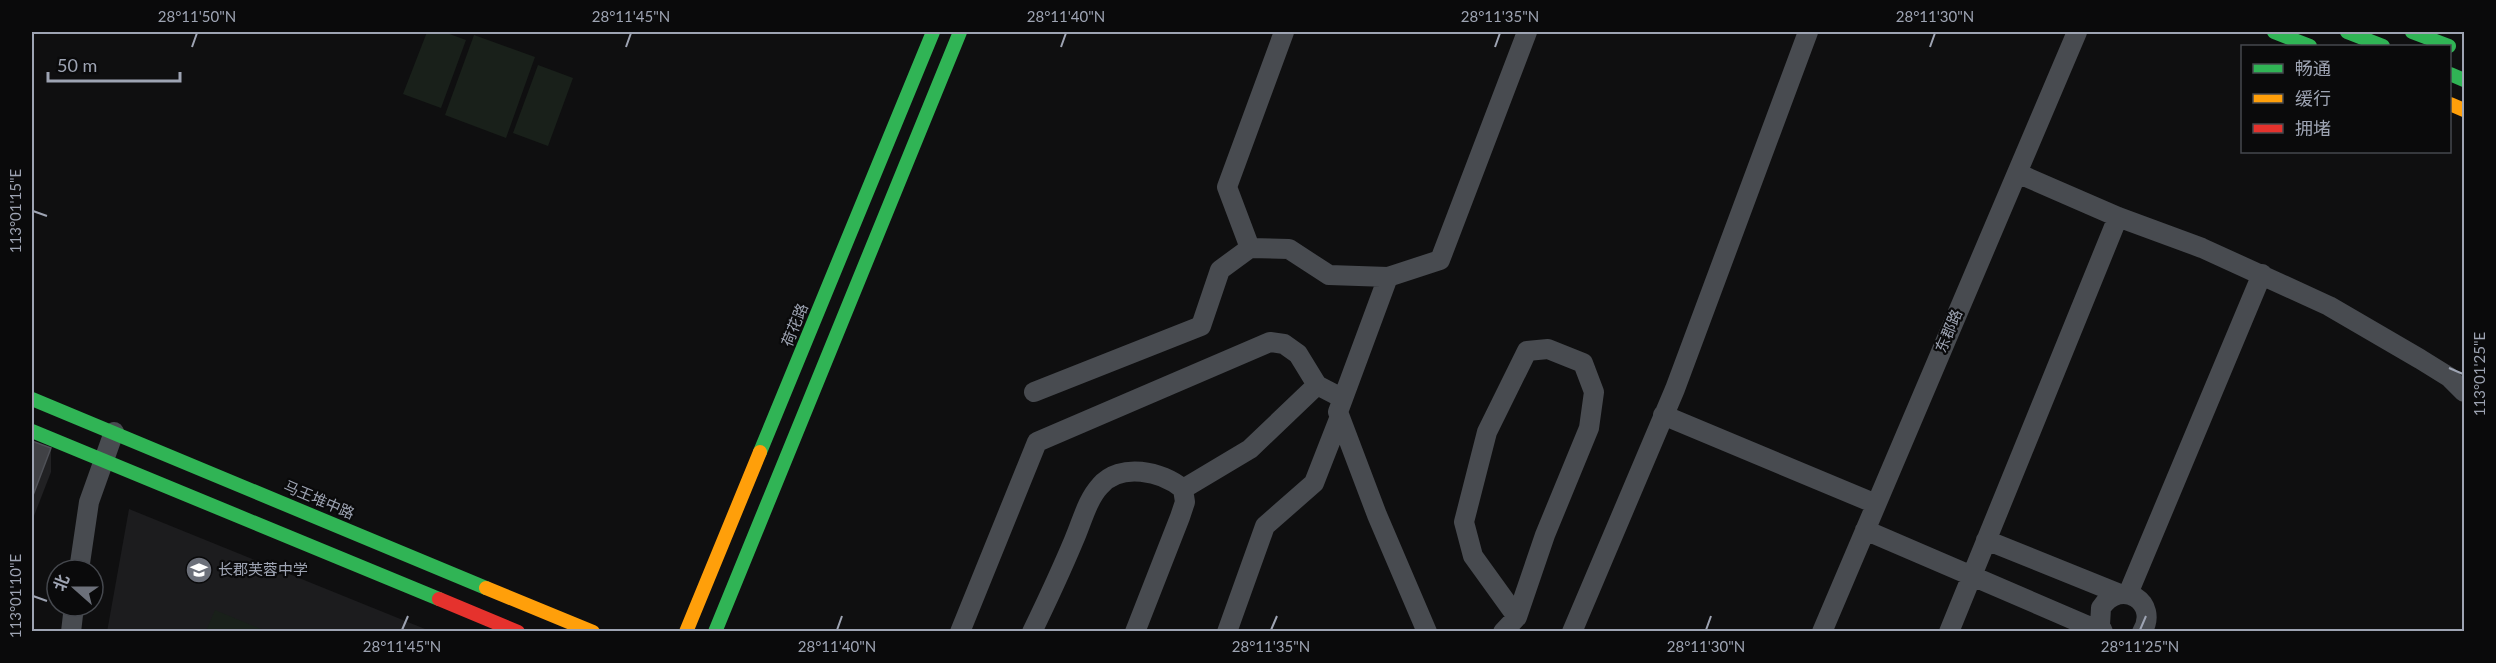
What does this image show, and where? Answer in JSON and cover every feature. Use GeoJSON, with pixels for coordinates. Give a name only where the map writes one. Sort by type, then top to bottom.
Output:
{"type":"FeatureCollection","features":[{"type":"Feature","properties":{"kind":"main road","name":"荷花路"},"geometry":{"type":"LineString","coordinates":[[686,632],[933,32]]}},
{"type":"Feature","properties":{"kind":"main road"},"geometry":{"type":"LineString","coordinates":[[715,632],[960,32]]}},
{"type":"Feature","properties":{"kind":"main road"},"geometry":{"type":"LineString","coordinates":[[2274,32],[2307,45]]}},
{"type":"Feature","properties":{"kind":"main road"},"geometry":{"type":"LineString","coordinates":[[2347,32],[2380,45]]}},
{"type":"Feature","properties":{"kind":"main road"},"geometry":{"type":"LineString","coordinates":[[2412,32],[2444,45]]}},
{"type":"Feature","properties":{"kind":"main road","name":"马王堆中路"},"geometry":{"type":"LineString","coordinates":[[32,399],[593,632]]}},
{"type":"Feature","properties":{"kind":"main road"},"geometry":{"type":"LineString","coordinates":[[32,431],[518,632]]}},
{"type":"Feature","properties":{"kind":"street"},"geometry":{"type":"LineString","coordinates":[[1250,248],[1227,187],[1284,32]]}},
{"type":"Feature","properties":{"kind":"street"},"geometry":{"type":"LineString","coordinates":[[1034,392],[1201,326],[1220,270],[1250,248],[1288,249],[1329,275],[1388,277],[1440,260],[1527,32]]}},
{"type":"Feature","properties":{"kind":"street"},"geometry":{"type":"LineString","coordinates":[[1572,632],[1663,415],[1808,32]]}},
{"type":"Feature","properties":{"kind":"street","name":"东郡路"},"geometry":{"type":"LineString","coordinates":[[1822,632],[2077,32]]}},
{"type":"Feature","properties":{"kind":"street"},"geometry":{"type":"LineString","coordinates":[[2017,173],[2118,217],[2202,248],[2262,274],[2370,328],[2439,371],[2464,392]]}},
{"type":"Feature","properties":{"kind":"street"},"geometry":{"type":"LineString","coordinates":[[1949,632],[2118,217]]}},
{"type":"Feature","properties":{"kind":"street"},"geometry":{"type":"LineString","coordinates":[[2124,594],[2262,274]]}},
{"type":"Feature","properties":{"kind":"street"},"geometry":{"type":"LineString","coordinates":[[1388,277],[1338,412],[1377,515],[1427,632]]}},
{"type":"Feature","properties":{"kind":"street"},"geometry":{"type":"LineString","coordinates":[[960,632],[1037,442],[1270,342],[1284,344],[1298,354],[1317,385],[1342,398]]}},
{"type":"Feature","properties":{"kind":"street"},"geometry":{"type":"LineString","coordinates":[[1503,632],[1517,617],[1545,535],[1589,428],[1594,392],[1582,363],[1548,349],[1527,351],[1487,432],[1464,522],[1473,556],[1517,617]]}},
{"type":"Feature","properties":{"kind":"street"},"geometry":{"type":"LineString","coordinates":[[1183,489],[1250,448],[1317,385]]}},
{"type":"Feature","properties":{"kind":"street"},"geometry":{"type":"LineString","coordinates":[[1663,415],[1876,504]]}},
{"type":"Feature","properties":{"kind":"street"},"geometry":{"type":"LineString","coordinates":[[1227,632],[1265,525],[1314,483],[1339,419]]}},
{"type":"Feature","properties":{"kind":"street"},"geometry":{"type":"LineString","coordinates":[[81,558],[88,502],[114,432]]}},
{"type":"Feature","properties":{"kind":"street"},"geometry":{"type":"LineString","coordinates":[[1032,632],[1053,590],[1089,503],[1100,485],[1117,475],[1134,471],[1166,478],[1183,489],[1185,502],[1135,632]]}},
{"type":"Feature","properties":{"kind":"street"},"geometry":{"type":"LineString","coordinates":[[1865,530],[2103,632]]}},
{"type":"Feature","properties":{"kind":"street"},"geometry":{"type":"LineString","coordinates":[[1986,540],[2136,597],[2146,610],[2147,619],[2142,632]]}},
{"type":"Feature","properties":{"kind":"street"},"geometry":{"type":"LineString","coordinates":[[2103,632],[2100,625],[2101,608],[2112,596],[2124,594]]}},
{"type":"Feature","properties":{"kind":"shaded area"},"geometry":{"type":"Polygon","coordinates":[[[427,32],[444,32],[466,40],[441,108],[403,94],[427,32]]]}},
{"type":"Feature","properties":{"kind":"shaded area"},"geometry":{"type":"Polygon","coordinates":[[[474,35],[535,57],[506,138],[445,115],[474,35]]]}},
{"type":"Feature","properties":{"kind":"shaded area"},"geometry":{"type":"Polygon","coordinates":[[[538,65],[573,78],[548,146],[513,133],[538,65]]]}},
{"type":"Feature","properties":{"kind":"shaded area","name":"长郡芙蓉中学"},"geometry":{"type":"Polygon","coordinates":[[[129,509],[430,631],[107,632],[129,509]]]}},
{"type":"Feature","properties":{"kind":"shaded area"},"geometry":{"type":"Polygon","coordinates":[[[215,610],[266,631],[206,631],[215,610]]]}},
{"type":"Feature","properties":{"kind":"building"},"geometry":{"type":"Polygon","coordinates":[[[32,441],[51,448],[32,498],[32,441]]]}},
{"type":"Feature","properties":{"kind":"traffic: fast"},"geometry":{"type":"LineString","coordinates":[[760,452],[933,32]]}},
{"type":"Feature","properties":{"kind":"traffic: fast"},"geometry":{"type":"LineString","coordinates":[[715,632],[960,32]]}},
{"type":"Feature","properties":{"kind":"traffic: fast"},"geometry":{"type":"LineString","coordinates":[[2274,32],[2307,45]]}},
{"type":"Feature","properties":{"kind":"traffic: fast"},"geometry":{"type":"LineString","coordinates":[[2347,32],[2380,45]]}},
{"type":"Feature","properties":{"kind":"traffic: fast"},"geometry":{"type":"LineString","coordinates":[[2412,32],[2446,45]]}},
{"type":"Feature","properties":{"kind":"traffic: fast"},"geometry":{"type":"LineString","coordinates":[[2451,74],[2464,80]]}},
{"type":"Feature","properties":{"kind":"traffic: fast"},"geometry":{"type":"LineString","coordinates":[[32,399],[486,588]]}},
{"type":"Feature","properties":{"kind":"traffic: fast"},"geometry":{"type":"LineString","coordinates":[[32,431],[439,599]]}},
{"type":"Feature","properties":{"kind":"traffic: slow"},"geometry":{"type":"LineString","coordinates":[[2451,104],[2464,110]]}},
{"type":"Feature","properties":{"kind":"traffic: slow"},"geometry":{"type":"LineString","coordinates":[[686,632],[760,452]]}},
{"type":"Feature","properties":{"kind":"traffic: slow"},"geometry":{"type":"LineString","coordinates":[[486,588],[593,632]]}},
{"type":"Feature","properties":{"kind":"traffic: jam"},"geometry":{"type":"LineString","coordinates":[[439,599],[518,632]]}},
{"type":"Feature","properties":{"kind":"place","name":"长郡芙蓉中学"},"geometry":{"type":"Point","coordinates":[199,570]}}]}
